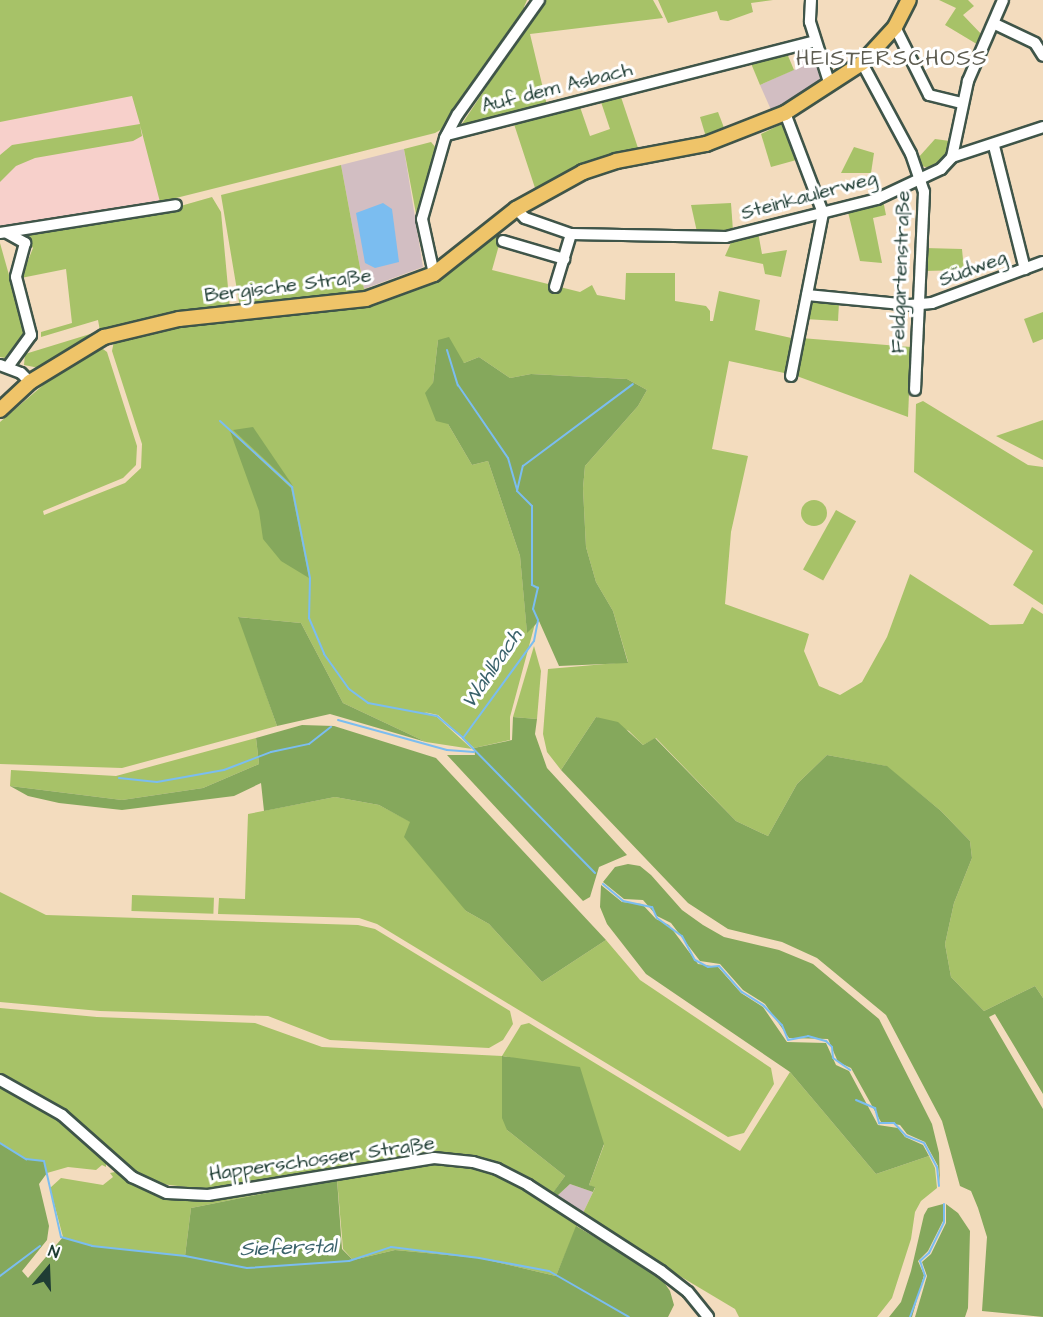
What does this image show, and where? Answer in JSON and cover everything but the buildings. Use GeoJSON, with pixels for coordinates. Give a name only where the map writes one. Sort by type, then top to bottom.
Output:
{"type":"FeatureCollection","features":[{"type":"Feature","properties":{"kind":"main road","name":"Bergische Straße"},"geometry":{"type":"LineString","coordinates":[[0,410],[30,382],[104,337],[179,319],[366,299],[434,274],[516,209],[583,172],[715,142],[785,113],[830,86],[862,63],[895,27],[909,0]]}},
{"type":"Feature","properties":{"kind":"street"},"geometry":{"type":"LineString","coordinates":[[434,274],[422,219],[447,135],[458,114],[539,0]]}},
{"type":"Feature","properties":{"kind":"street"},"geometry":{"type":"LineString","coordinates":[[811,0],[815,41],[830,86]]}},
{"type":"Feature","properties":{"kind":"street"},"geometry":{"type":"LineString","coordinates":[[1003,0],[971,74],[962,104],[952,157],[994,146],[1043,127]]}},
{"type":"Feature","properties":{"kind":"street"},"geometry":{"type":"LineString","coordinates":[[994,24],[1035,43],[1043,56]]}},
{"type":"Feature","properties":{"kind":"street"},"geometry":{"type":"LineString","coordinates":[[895,27],[929,95],[962,104]]}},
{"type":"Feature","properties":{"kind":"street","name":"Auf dem Asbach"},"geometry":{"type":"LineString","coordinates":[[447,135],[815,41]]}},
{"type":"Feature","properties":{"kind":"street","name":"Feldgartenstraße"},"geometry":{"type":"LineString","coordinates":[[862,63],[922,179],[915,390]]}},
{"type":"Feature","properties":{"kind":"street"},"geometry":{"type":"LineString","coordinates":[[785,113],[823,213],[791,376]]}},
{"type":"Feature","properties":{"kind":"street"},"geometry":{"type":"LineString","coordinates":[[994,146],[1025,269]]}},
{"type":"Feature","properties":{"kind":"street","name":"Steinkaulerweg"},"geometry":{"type":"LineString","coordinates":[[516,209],[525,218],[571,234],[726,237],[877,199],[941,169],[952,157]]}},
{"type":"Feature","properties":{"kind":"street"},"geometry":{"type":"LineString","coordinates":[[2,232],[176,205]]}},
{"type":"Feature","properties":{"kind":"street"},"geometry":{"type":"LineString","coordinates":[[2,232],[25,243],[16,277],[31,335],[4,366],[30,382]]}},
{"type":"Feature","properties":{"kind":"street"},"geometry":{"type":"LineString","coordinates":[[555,287],[571,234]]}},
{"type":"Feature","properties":{"kind":"street"},"geometry":{"type":"LineString","coordinates":[[503,241],[564,259]]}},
{"type":"Feature","properties":{"kind":"street","name":"Südweg"},"geometry":{"type":"LineString","coordinates":[[807,295],[919,304],[1043,262]]}},
{"type":"Feature","properties":{"kind":"street","name":"Happerschosser Straße"},"geometry":{"type":"LineString","coordinates":[[0,1080],[62,1115],[132,1178],[167,1192],[208,1195],[434,1158],[473,1162],[496,1169],[528,1185],[661,1271],[688,1292],[708,1317]]}},
{"type":"Feature","properties":{"kind":"shaded area"},"geometry":{"type":"Polygon","coordinates":[[[811,45],[825,82],[772,112],[760,85],[802,66],[795,49],[811,45]]]}},
{"type":"Feature","properties":{"kind":"shaded area"},"geometry":{"type":"Polygon","coordinates":[[[133,96],[160,202],[0,228],[0,122],[133,96]]]}},
{"type":"Feature","properties":{"kind":"shaded area"},"geometry":{"type":"Polygon","coordinates":[[[404,149],[423,267],[364,289],[341,165],[404,149]]]}},
{"type":"Feature","properties":{"kind":"shaded area"},"geometry":{"type":"Polygon","coordinates":[[[570,1184],[593,1192],[583,1213],[557,1196],[570,1184]]]}},
{"type":"Feature","properties":{"kind":"green space"},"geometry":{"type":"Polygon","coordinates":[[[0,0],[527,0],[524,7],[528,12],[444,128],[435,133],[160,202],[140,125],[142,136],[133,141],[35,158],[16,166],[0,182],[0,155],[12,145],[140,124],[132,96],[0,122],[0,0]]]}},
{"type":"Feature","properties":{"kind":"green space"},"geometry":{"type":"Polygon","coordinates":[[[544,0],[653,0],[663,18],[530,34],[547,105],[460,127],[544,0]]]}},
{"type":"Feature","properties":{"kind":"green space"},"geometry":{"type":"Polygon","coordinates":[[[658,0],[773,0],[751,3],[753,12],[728,21],[720,20],[717,11],[668,23],[658,0]]]}},
{"type":"Feature","properties":{"kind":"green space"},"geometry":{"type":"Polygon","coordinates":[[[939,0],[968,0],[974,6],[963,15],[984,37],[980,46],[945,25],[956,8],[939,0]]]}},
{"type":"Feature","properties":{"kind":"green space"},"geometry":{"type":"Polygon","coordinates":[[[786,51],[794,70],[760,85],[750,61],[786,51]]]}},
{"type":"Feature","properties":{"kind":"green space"},"geometry":{"type":"Polygon","coordinates":[[[620,94],[639,151],[579,167],[535,188],[513,121],[579,104],[590,136],[610,129],[600,99],[620,94]]]}},
{"type":"Feature","properties":{"kind":"green space"},"geometry":{"type":"Polygon","coordinates":[[[718,112],[726,133],[706,137],[700,117],[718,112]]]}},
{"type":"Feature","properties":{"kind":"green space"},"geometry":{"type":"Polygon","coordinates":[[[786,122],[800,159],[771,167],[761,134],[786,122]]]}},
{"type":"Feature","properties":{"kind":"green space"},"geometry":{"type":"Polygon","coordinates":[[[935,139],[950,141],[946,156],[929,168],[922,166],[918,158],[935,139]]]}},
{"type":"Feature","properties":{"kind":"green space"},"geometry":{"type":"Polygon","coordinates":[[[431,142],[437,149],[417,219],[404,149],[431,142]]]}},
{"type":"Feature","properties":{"kind":"green space"},"geometry":{"type":"Polygon","coordinates":[[[854,147],[874,153],[871,173],[841,173],[854,147]]]}},
{"type":"Feature","properties":{"kind":"green space"},"geometry":{"type":"Polygon","coordinates":[[[341,165],[364,289],[391,282],[391,285],[386,290],[240,308],[221,195],[341,165]]]}},
{"type":"Feature","properties":{"kind":"green space"},"geometry":{"type":"Polygon","coordinates":[[[212,197],[221,212],[230,309],[76,346],[39,368],[24,365],[25,354],[100,331],[98,320],[41,337],[41,332],[72,323],[66,269],[21,278],[33,248],[21,233],[163,211],[212,197]]]}},
{"type":"Feature","properties":{"kind":"green space"},"geometry":{"type":"Polygon","coordinates":[[[883,200],[886,215],[873,218],[882,263],[860,261],[848,212],[883,200]]]}},
{"type":"Feature","properties":{"kind":"green space"},"geometry":{"type":"Polygon","coordinates":[[[731,203],[733,231],[697,232],[691,205],[731,203]]]}},
{"type":"Feature","properties":{"kind":"green space"},"geometry":{"type":"Polygon","coordinates":[[[758,232],[762,254],[787,250],[781,277],[765,274],[763,264],[725,256],[733,238],[758,232]]]}},
{"type":"Feature","properties":{"kind":"green space"},"geometry":{"type":"Polygon","coordinates":[[[493,235],[501,238],[492,270],[580,292],[592,285],[597,295],[625,300],[626,273],[675,273],[675,301],[706,306],[710,311],[710,321],[713,321],[719,291],[760,300],[755,330],[796,339],[789,374],[729,361],[712,449],[748,456],[731,532],[725,604],[809,634],[804,651],[819,686],[840,695],[862,682],[887,637],[910,574],[990,625],[1023,624],[1032,607],[1043,614],[1043,998],[1035,986],[984,1011],[951,977],[945,944],[954,903],[972,858],[970,841],[941,811],[886,766],[827,755],[797,784],[768,836],[736,821],[656,738],[643,745],[629,731],[596,717],[561,770],[547,752],[543,734],[548,669],[628,662],[613,611],[596,582],[586,547],[583,488],[585,466],[638,406],[647,390],[627,379],[531,374],[510,378],[479,357],[464,363],[438,340],[433,383],[448,424],[472,465],[488,461],[520,556],[527,632],[536,620],[510,717],[510,740],[474,748],[438,715],[424,712],[437,717],[472,749],[426,742],[343,703],[301,623],[239,617],[277,726],[122,768],[0,764],[0,422],[76,357],[99,346],[107,352],[137,446],[136,465],[123,478],[43,511],[44,515],[125,483],[141,468],[142,444],[112,351],[114,341],[161,327],[349,306],[444,273],[493,235]]]}},
{"type":"Feature","properties":{"kind":"green space"},"geometry":{"type":"Polygon","coordinates":[[[0,243],[25,332],[5,358],[0,357],[0,243]]]}},
{"type":"Feature","properties":{"kind":"green space"},"geometry":{"type":"Polygon","coordinates":[[[925,248],[962,249],[964,270],[924,271],[925,248]]]}},
{"type":"Feature","properties":{"kind":"green space"},"geometry":{"type":"Polygon","coordinates":[[[812,301],[839,303],[838,321],[805,319],[812,301]]]}},
{"type":"Feature","properties":{"kind":"green space"},"geometry":{"type":"Polygon","coordinates":[[[1043,312],[1043,339],[1033,343],[1024,319],[1043,312]]]}},
{"type":"Feature","properties":{"kind":"green space"},"geometry":{"type":"Polygon","coordinates":[[[449,337],[464,363],[479,357],[510,378],[531,374],[627,379],[647,390],[638,406],[585,466],[583,488],[586,547],[596,582],[613,611],[628,663],[559,666],[539,621],[527,633],[520,556],[488,461],[472,465],[448,424],[436,421],[425,393],[433,383],[438,340],[449,337]]]}},
{"type":"Feature","properties":{"kind":"green space"},"geometry":{"type":"Polygon","coordinates":[[[801,338],[911,347],[908,417],[794,375],[801,338]]]}},
{"type":"Feature","properties":{"kind":"green space"},"geometry":{"type":"Polygon","coordinates":[[[923,401],[1028,465],[1043,467],[1043,605],[1013,585],[1033,551],[914,472],[916,404],[923,401]]]}},
{"type":"Feature","properties":{"kind":"green space"},"geometry":{"type":"Polygon","coordinates":[[[1043,420],[1043,460],[996,436],[1043,420]]]}},
{"type":"Feature","properties":{"kind":"green space"},"geometry":{"type":"Polygon","coordinates":[[[253,427],[293,486],[233,430],[253,427]]]}},
{"type":"Feature","properties":{"kind":"green space"},"geometry":{"type":"Polygon","coordinates":[[[230,431],[291,488],[309,578],[281,561],[263,539],[259,511],[230,431]]]}},
{"type":"Feature","properties":{"kind":"green space"},"geometry":{"type":"Polygon","coordinates":[[[814,500],[823,504],[827,513],[823,522],[814,526],[805,522],[801,513],[805,504],[814,500]]]}},
{"type":"Feature","properties":{"kind":"green space"},"geometry":{"type":"Polygon","coordinates":[[[836,510],[856,521],[823,581],[803,569],[836,510]]]}},
{"type":"Feature","properties":{"kind":"green space"},"geometry":{"type":"Polygon","coordinates":[[[238,617],[301,623],[343,703],[426,742],[330,714],[277,726],[238,617]]]}},
{"type":"Feature","properties":{"kind":"green space"},"geometry":{"type":"Polygon","coordinates":[[[534,646],[541,671],[537,719],[513,717],[534,646]]]}},
{"type":"Feature","properties":{"kind":"green space"},"geometry":{"type":"Polygon","coordinates":[[[513,717],[537,719],[535,734],[547,768],[627,855],[599,867],[590,897],[583,901],[447,755],[475,755],[474,748],[512,740],[513,717]]]}},
{"type":"Feature","properties":{"kind":"green space"},"geometry":{"type":"Polygon","coordinates":[[[596,717],[618,722],[643,745],[655,738],[736,821],[768,836],[797,784],[827,755],[887,766],[941,811],[970,841],[972,858],[954,903],[945,944],[951,977],[984,1011],[1035,986],[1043,998],[1043,1094],[995,1014],[989,1017],[1043,1109],[1043,1317],[982,1311],[987,1237],[978,1208],[971,1191],[960,1186],[942,1121],[886,1015],[817,958],[782,942],[728,929],[688,903],[561,770],[596,717]]]}},
{"type":"Feature","properties":{"kind":"green space"},"geometry":{"type":"Polygon","coordinates":[[[302,725],[334,726],[436,758],[606,940],[542,982],[489,924],[466,911],[404,837],[410,822],[379,805],[335,797],[264,811],[261,783],[234,796],[122,810],[59,803],[28,796],[10,786],[122,800],[203,788],[259,764],[256,738],[302,725]]]}},
{"type":"Feature","properties":{"kind":"green space"},"geometry":{"type":"Polygon","coordinates":[[[256,738],[259,764],[203,788],[122,800],[10,786],[11,770],[116,776],[256,738]]]}},
{"type":"Feature","properties":{"kind":"green space"},"geometry":{"type":"Polygon","coordinates":[[[335,797],[379,805],[411,822],[466,911],[489,924],[542,982],[606,940],[640,980],[771,1068],[774,1084],[744,1133],[728,1137],[377,924],[359,918],[218,914],[219,898],[245,899],[248,814],[335,797]]]}},
{"type":"Feature","properties":{"kind":"green space"},"geometry":{"type":"Polygon","coordinates":[[[628,864],[640,866],[682,910],[703,925],[724,937],[779,950],[813,964],[879,1019],[932,1124],[939,1153],[940,1184],[938,1166],[925,1142],[907,1134],[900,1125],[881,1122],[851,1068],[838,1062],[828,1039],[789,1038],[765,1004],[743,990],[720,964],[700,961],[671,923],[657,916],[643,900],[624,899],[603,882],[615,867],[628,864]]]}},
{"type":"Feature","properties":{"kind":"green space"},"geometry":{"type":"Polygon","coordinates":[[[601,885],[622,902],[642,904],[656,919],[669,925],[698,964],[718,967],[741,993],[763,1007],[787,1042],[826,1043],[836,1065],[849,1071],[878,1125],[898,1128],[905,1137],[923,1145],[929,1156],[876,1174],[790,1072],[646,974],[607,924],[600,907],[601,885]]]}},
{"type":"Feature","properties":{"kind":"green space"},"geometry":{"type":"Polygon","coordinates":[[[0,892],[46,915],[358,925],[375,929],[510,1011],[513,1024],[503,1040],[489,1048],[330,1040],[268,1016],[100,1011],[0,1002],[0,892]]]}},
{"type":"Feature","properties":{"kind":"green space"},"geometry":{"type":"Polygon","coordinates":[[[132,895],[214,898],[213,914],[131,911],[132,895]]]}},
{"type":"Feature","properties":{"kind":"green space"},"geometry":{"type":"Polygon","coordinates":[[[0,1008],[97,1017],[255,1023],[322,1047],[502,1056],[521,1025],[529,1023],[740,1151],[790,1072],[876,1174],[929,1156],[935,1168],[937,1188],[921,1201],[915,1212],[911,1239],[892,1298],[877,1317],[739,1317],[735,1309],[678,1275],[700,1296],[714,1317],[697,1296],[512,1172],[429,1154],[211,1190],[153,1183],[134,1174],[56,1104],[0,1076],[0,1008]],[[503,1056],[507,1130],[565,1176],[553,1193],[583,1213],[595,1188],[589,1185],[604,1145],[522,1060],[503,1056]]]}},
{"type":"Feature","properties":{"kind":"green space"},"geometry":{"type":"Polygon","coordinates":[[[502,1056],[580,1067],[604,1144],[589,1185],[595,1187],[593,1192],[570,1184],[557,1196],[552,1194],[565,1176],[507,1130],[502,1118],[502,1056]]]}},
{"type":"Feature","properties":{"kind":"green space"},"geometry":{"type":"Polygon","coordinates":[[[0,1085],[59,1117],[106,1162],[106,1167],[102,1165],[96,1170],[68,1167],[47,1173],[0,1142],[0,1085]]]}},
{"type":"Feature","properties":{"kind":"green space"},"geometry":{"type":"Polygon","coordinates":[[[0,1142],[26,1159],[44,1161],[47,1173],[39,1184],[49,1226],[47,1240],[22,1271],[28,1278],[63,1237],[92,1246],[185,1256],[191,1208],[337,1179],[342,1249],[353,1260],[395,1250],[479,1258],[556,1276],[576,1226],[659,1275],[670,1291],[674,1305],[668,1317],[0,1317],[0,1142]]]}},
{"type":"Feature","properties":{"kind":"green space"},"geometry":{"type":"Polygon","coordinates":[[[425,1162],[475,1167],[513,1181],[659,1275],[577,1226],[556,1276],[479,1258],[395,1250],[353,1260],[343,1249],[337,1179],[191,1208],[185,1256],[92,1246],[63,1237],[50,1188],[61,1178],[103,1185],[113,1177],[110,1173],[115,1172],[169,1196],[425,1162]]]}},
{"type":"Feature","properties":{"kind":"green space"},"geometry":{"type":"Polygon","coordinates":[[[943,1204],[943,1221],[928,1251],[918,1261],[924,1275],[912,1317],[889,1317],[901,1302],[924,1215],[928,1208],[943,1204]]]}},
{"type":"Feature","properties":{"kind":"green space"},"geometry":{"type":"Polygon","coordinates":[[[946,1204],[958,1213],[970,1231],[968,1308],[965,1317],[915,1317],[927,1276],[922,1262],[931,1254],[946,1223],[946,1204]]]}},
{"type":"Feature","properties":{"kind":"water"},"geometry":{"type":"Polygon","coordinates":[[[383,203],[392,209],[399,262],[375,268],[365,263],[356,213],[383,203]]]}},
{"type":"Feature","properties":{"kind":"waterway"},"geometry":{"type":"LineString","coordinates":[[447,350],[458,385],[508,458],[517,490]]}},
{"type":"Feature","properties":{"kind":"waterway","name":"Wahlbach"},"geometry":{"type":"LineString","coordinates":[[595,873],[463,738],[534,641],[538,620],[533,609],[538,588],[532,585],[532,506],[517,491],[523,466],[633,384]]}},
{"type":"Feature","properties":{"kind":"waterway"},"geometry":{"type":"LineString","coordinates":[[220,421],[292,487],[310,578],[309,618],[324,654],[349,689],[368,703],[437,716],[463,738]]}},
{"type":"Feature","properties":{"kind":"waterway"},"geometry":{"type":"LineString","coordinates":[[338,720],[447,750],[474,752]]}},
{"type":"Feature","properties":{"kind":"waterway"},"geometry":{"type":"LineString","coordinates":[[119,778],[157,782],[224,770],[271,752],[309,744],[331,727]]}},
{"type":"Feature","properties":{"kind":"waterway","name":"Wahlbach"},"geometry":{"type":"LineString","coordinates":[[603,884],[623,901],[652,907],[657,918],[682,936],[695,960],[708,967],[719,966],[742,992],[764,1006],[782,1025],[788,1040],[808,1036],[826,1041],[832,1047],[833,1058],[850,1070]]}},
{"type":"Feature","properties":{"kind":"waterway","name":"Wahlbach"},"geometry":{"type":"LineString","coordinates":[[856,1100],[875,1108],[879,1123],[894,1123],[906,1136],[924,1143],[937,1167],[939,1186]]}},
{"type":"Feature","properties":{"kind":"waterway","name":"Sieferstal"},"geometry":{"type":"LineString","coordinates":[[0,1143],[26,1159],[44,1161],[61,1237],[92,1246],[185,1256],[247,1268],[349,1261],[391,1247],[479,1258],[549,1271],[629,1317]]}},
{"type":"Feature","properties":{"kind":"waterway","name":"Wahlbach"},"geometry":{"type":"LineString","coordinates":[[910,1317],[925,1276],[920,1261],[929,1253],[944,1222],[944,1204]]}},
{"type":"Feature","properties":{"kind":"waterway"},"geometry":{"type":"LineString","coordinates":[[0,1276],[40,1246]]}},
{"type":"Feature","properties":{"kind":"district","name":"HEISTERSCHOSS"},"geometry":{"type":"Point","coordinates":[892,59]}}]}
